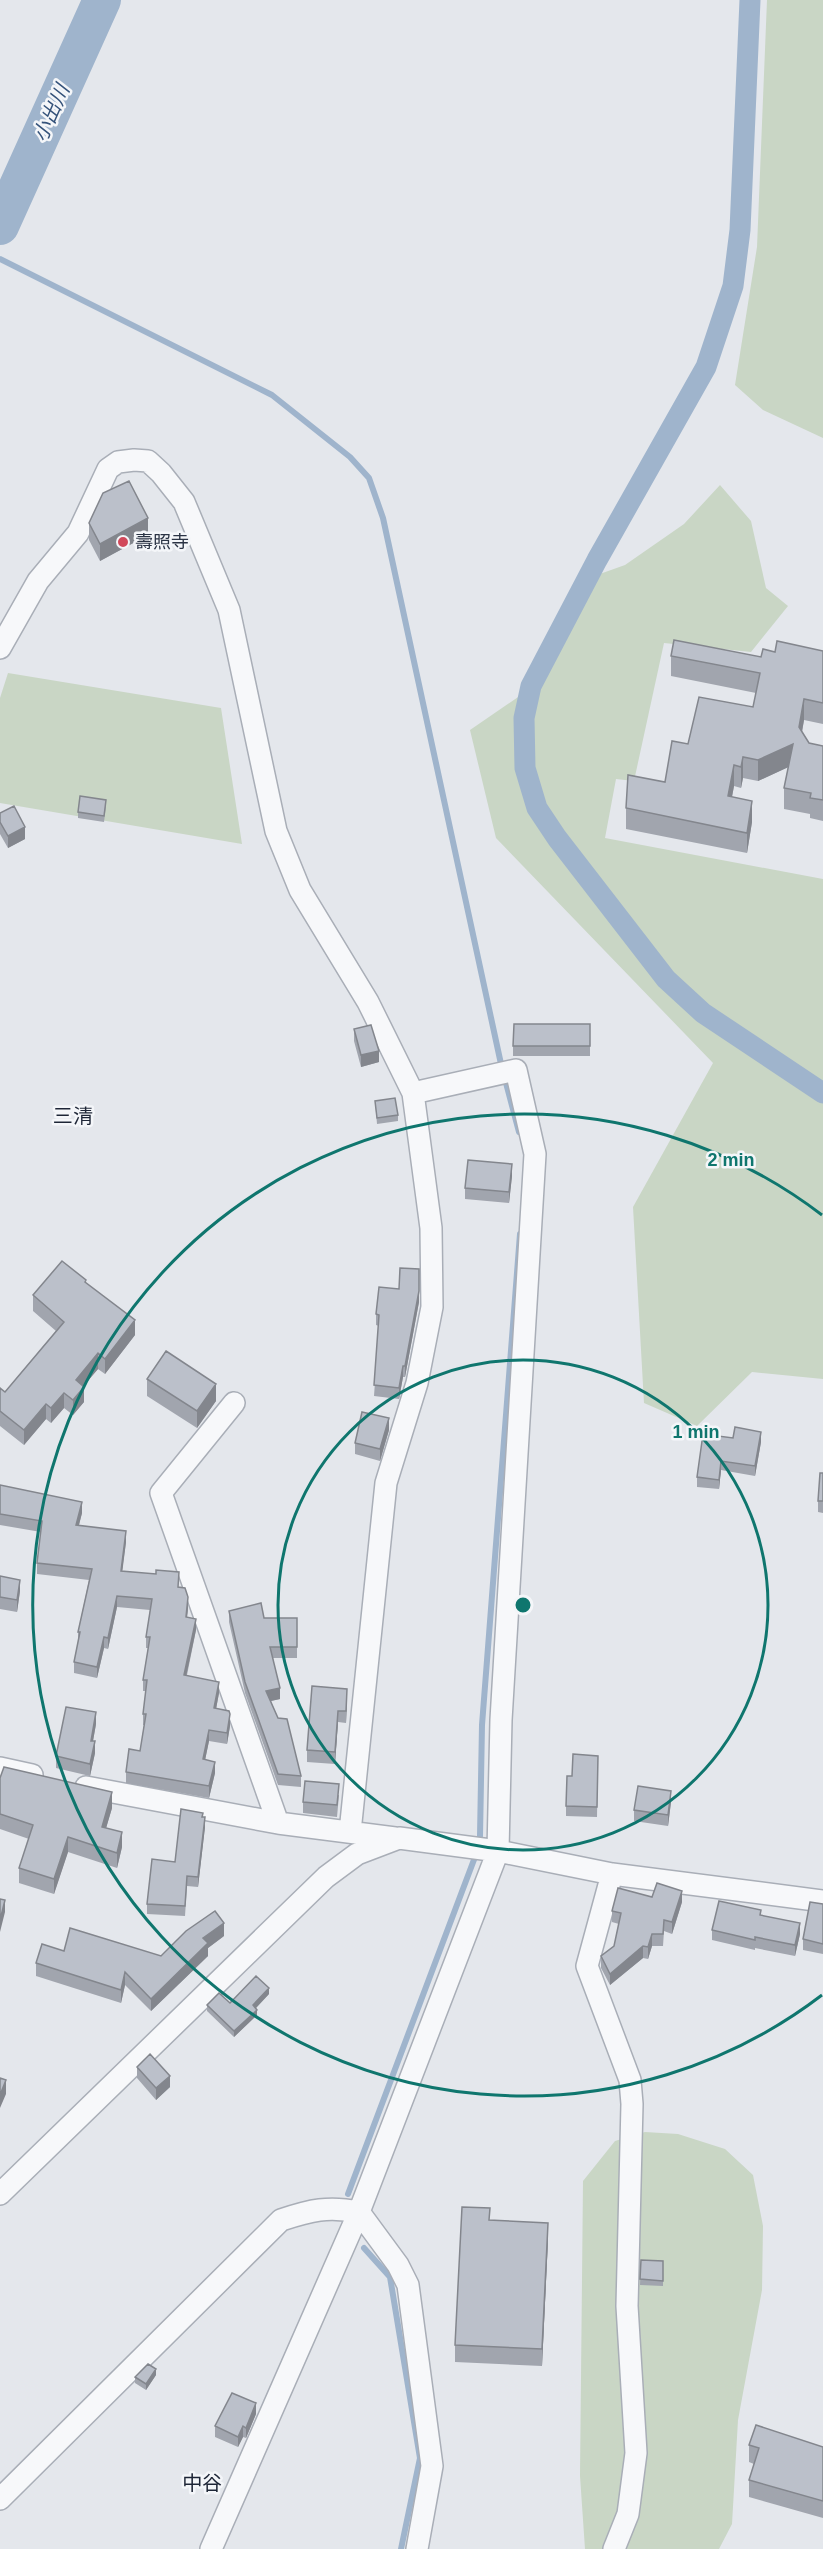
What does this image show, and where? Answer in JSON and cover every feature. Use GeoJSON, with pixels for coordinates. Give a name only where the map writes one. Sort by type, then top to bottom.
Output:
{"type":"FeatureCollection","features":[{"type":"Feature","properties":{"kind":"street"},"geometry":{"type":"LineString","coordinates":[[0,648],[38,581],[78,533],[108,469],[118,462],[148,461],[161,473],[184,502],[229,610],[276,831],[300,890],[368,1002],[413,1092],[431,1228],[432,1307],[417,1383],[386,1483],[350,1832]]}},
{"type":"Feature","properties":{"kind":"street"},"geometry":{"type":"LineString","coordinates":[[212,2549],[359,2212],[484,1849],[501,1720],[535,1154],[516,1070],[413,1092]]}},
{"type":"Feature","properties":{"kind":"street"},"geometry":{"type":"LineString","coordinates":[[234,1403],[161,1493],[278,1823]]}},
{"type":"Feature","properties":{"kind":"street"},"geometry":{"type":"LineString","coordinates":[[0,1768],[47,1779]]}},
{"type":"Feature","properties":{"kind":"street"},"geometry":{"type":"LineString","coordinates":[[70,1784],[278,1823],[484,1849],[612,1874],[823,1901]]}},
{"type":"Feature","properties":{"kind":"street"},"geometry":{"type":"LineString","coordinates":[[0,2194],[326,1877],[357,1854],[399,1838]]}},
{"type":"Feature","properties":{"kind":"street"},"geometry":{"type":"LineString","coordinates":[[612,1874],[587,1966],[630,2080],[632,2104],[627,2306],[636,2452],[628,2514],[615,2549]]}},
{"type":"Feature","properties":{"kind":"street"},"geometry":{"type":"LineString","coordinates":[[0,2499],[280,2220],[306,2212],[336,2207],[359,2212],[398,2265],[408,2285],[432,2466],[417,2549]]}},
{"type":"Feature","properties":{"kind":"green space"},"geometry":{"type":"Polygon","coordinates":[[[767,0],[823,0],[823,438],[763,410],[735,385],[757,247],[767,0]]]}},
{"type":"Feature","properties":{"kind":"green space"},"geometry":{"type":"Polygon","coordinates":[[[720,485],[751,521],[766,588],[788,606],[751,652],[664,643],[634,781],[616,779],[605,838],[823,879],[823,1379],[752,1372],[697,1426],[644,1403],[633,1207],[713,1063],[496,838],[470,730],[537,684],[597,575],[625,565],[684,524],[720,485]]]}},
{"type":"Feature","properties":{"kind":"green space"},"geometry":{"type":"Polygon","coordinates":[[[8,673],[221,708],[242,844],[0,803],[0,698],[8,673]]]}},
{"type":"Feature","properties":{"kind":"green space"},"geometry":{"type":"Polygon","coordinates":[[[645,2132],[678,2134],[725,2149],[753,2175],[763,2226],[762,2290],[738,2420],[732,2524],[719,2549],[585,2549],[580,2476],[583,2181],[615,2141],[645,2132]]]}},
{"type":"Feature","properties":{"kind":"building"},"geometry":{"type":"Polygon","coordinates":[[[129,481],[148,518],[100,544],[89,523],[103,493],[129,481]]]}},
{"type":"Feature","properties":{"kind":"building"},"geometry":{"type":"Polygon","coordinates":[[[674,640],[761,657],[763,649],[775,652],[777,641],[823,651],[823,703],[804,699],[799,727],[809,743],[823,746],[823,800],[810,798],[811,793],[784,788],[793,744],[758,760],[743,757],[741,767],[734,765],[728,796],[752,801],[747,833],[626,808],[628,775],[665,782],[672,741],[688,744],[699,697],[753,707],[760,673],[671,656],[674,640]]]}},
{"type":"Feature","properties":{"kind":"building"},"geometry":{"type":"Polygon","coordinates":[[[80,796],[106,800],[104,816],[78,812],[80,796]]]}},
{"type":"Feature","properties":{"kind":"building"},"geometry":{"type":"Polygon","coordinates":[[[14,806],[25,827],[8,836],[0,822],[0,813],[14,806]]]}},
{"type":"Feature","properties":{"kind":"building"},"geometry":{"type":"Polygon","coordinates":[[[514,1024],[590,1024],[590,1046],[513,1046],[514,1024]]]}},
{"type":"Feature","properties":{"kind":"building"},"geometry":{"type":"Polygon","coordinates":[[[371,1025],[379,1051],[361,1055],[354,1029],[371,1025]]]}},
{"type":"Feature","properties":{"kind":"building"},"geometry":{"type":"Polygon","coordinates":[[[395,1098],[398,1115],[377,1118],[375,1101],[395,1098]]]}},
{"type":"Feature","properties":{"kind":"building"},"geometry":{"type":"Polygon","coordinates":[[[468,1160],[512,1164],[509,1192],[465,1188],[468,1160]]]}},
{"type":"Feature","properties":{"kind":"building"},"geometry":{"type":"Polygon","coordinates":[[[62,1261],[86,1280],[85,1282],[135,1320],[105,1359],[98,1353],[76,1380],[84,1387],[73,1400],[64,1393],[51,1408],[46,1404],[24,1430],[0,1411],[0,1388],[5,1392],[64,1322],[33,1295],[62,1261]]]}},
{"type":"Feature","properties":{"kind":"building"},"geometry":{"type":"Polygon","coordinates":[[[400,1268],[419,1269],[419,1291],[399,1388],[374,1385],[379,1287],[399,1289],[400,1268]]]}},
{"type":"Feature","properties":{"kind":"building"},"geometry":{"type":"Polygon","coordinates":[[[166,1351],[216,1384],[197,1411],[147,1379],[166,1351]]]}},
{"type":"Feature","properties":{"kind":"building"},"geometry":{"type":"Polygon","coordinates":[[[362,1412],[389,1418],[380,1449],[355,1443],[362,1412]]]}},
{"type":"Feature","properties":{"kind":"building"},"geometry":{"type":"Polygon","coordinates":[[[735,1427],[761,1432],[755,1466],[721,1461],[719,1480],[697,1477],[703,1434],[733,1438],[735,1427]]]}},
{"type":"Feature","properties":{"kind":"building"},"geometry":{"type":"Polygon","coordinates":[[[820,1473],[823,1473],[823,1501],[818,1501],[820,1473]]]}},
{"type":"Feature","properties":{"kind":"building"},"geometry":{"type":"Polygon","coordinates":[[[0,1485],[82,1502],[76,1525],[126,1531],[121,1571],[156,1574],[156,1570],[179,1572],[178,1587],[185,1588],[188,1597],[186,1617],[196,1619],[184,1675],[219,1682],[214,1708],[229,1711],[230,1714],[227,1733],[209,1730],[203,1759],[215,1762],[209,1786],[126,1772],[129,1749],[140,1751],[146,1714],[143,1714],[147,1680],[143,1680],[150,1637],[146,1637],[152,1599],[117,1596],[108,1638],[104,1637],[97,1667],[74,1662],[92,1569],[37,1563],[42,1521],[0,1514],[0,1485]]]}},
{"type":"Feature","properties":{"kind":"building"},"geometry":{"type":"Polygon","coordinates":[[[0,1576],[20,1580],[17,1600],[0,1597],[0,1576]]]}},
{"type":"Feature","properties":{"kind":"building"},"geometry":{"type":"Polygon","coordinates":[[[261,1603],[264,1618],[297,1618],[297,1647],[270,1647],[280,1688],[266,1691],[278,1718],[287,1719],[301,1776],[278,1774],[245,1682],[229,1611],[261,1603]]]}},
{"type":"Feature","properties":{"kind":"building"},"geometry":{"type":"Polygon","coordinates":[[[312,1686],[347,1689],[346,1711],[338,1711],[335,1752],[307,1750],[312,1686]]]}},
{"type":"Feature","properties":{"kind":"building"},"geometry":{"type":"Polygon","coordinates":[[[66,1707],[96,1712],[91,1741],[95,1741],[90,1764],[56,1756],[66,1707]]]}},
{"type":"Feature","properties":{"kind":"building"},"geometry":{"type":"Polygon","coordinates":[[[573,1754],[598,1756],[597,1807],[566,1806],[567,1776],[572,1776],[573,1754]]]}},
{"type":"Feature","properties":{"kind":"building"},"geometry":{"type":"Polygon","coordinates":[[[4,1767],[112,1792],[102,1827],[122,1832],[117,1853],[68,1837],[54,1879],[19,1868],[33,1825],[0,1814],[0,1778],[4,1767]]]}},
{"type":"Feature","properties":{"kind":"building"},"geometry":{"type":"Polygon","coordinates":[[[305,1781],[339,1784],[337,1805],[303,1802],[305,1781]]]}},
{"type":"Feature","properties":{"kind":"building"},"geometry":{"type":"Polygon","coordinates":[[[638,1786],[671,1791],[668,1815],[634,1810],[638,1786]]]}},
{"type":"Feature","properties":{"kind":"building"},"geometry":{"type":"Polygon","coordinates":[[[181,1809],[203,1813],[202,1817],[205,1817],[198,1877],[187,1876],[185,1906],[147,1904],[152,1859],[175,1862],[181,1809]]]}},
{"type":"Feature","properties":{"kind":"building"},"geometry":{"type":"Polygon","coordinates":[[[657,1883],[682,1891],[672,1922],[664,1920],[663,1934],[652,1934],[648,1947],[643,1946],[610,1974],[601,1956],[614,1946],[621,1913],[612,1911],[618,1888],[652,1897],[657,1883]]]}},
{"type":"Feature","properties":{"kind":"building"},"geometry":{"type":"Polygon","coordinates":[[[0,1899],[5,1900],[0,1920],[0,1899]]]}},
{"type":"Feature","properties":{"kind":"building"},"geometry":{"type":"Polygon","coordinates":[[[719,1901],[761,1910],[760,1915],[800,1923],[795,1945],[755,1937],[755,1940],[712,1930],[719,1901]]]}},
{"type":"Feature","properties":{"kind":"building"},"geometry":{"type":"Polygon","coordinates":[[[810,1902],[823,1904],[823,1944],[803,1939],[810,1902]]]}},
{"type":"Feature","properties":{"kind":"building"},"geometry":{"type":"Polygon","coordinates":[[[215,1911],[224,1923],[203,1938],[208,1943],[151,1999],[125,1972],[121,1990],[36,1963],[42,1944],[64,1951],[70,1928],[161,1956],[186,1931],[215,1911]]]}},
{"type":"Feature","properties":{"kind":"building"},"geometry":{"type":"Polygon","coordinates":[[[256,1976],[269,1988],[253,2005],[257,2010],[234,2031],[207,2005],[219,1993],[230,2003],[256,1976]]]}},
{"type":"Feature","properties":{"kind":"building"},"geometry":{"type":"Polygon","coordinates":[[[150,2054],[170,2076],[156,2088],[137,2067],[150,2054]]]}},
{"type":"Feature","properties":{"kind":"building"},"geometry":{"type":"Polygon","coordinates":[[[0,2078],[6,2080],[0,2095],[0,2078]]]}},
{"type":"Feature","properties":{"kind":"building"},"geometry":{"type":"Polygon","coordinates":[[[462,2207],[490,2208],[489,2220],[548,2223],[542,2349],[455,2345],[462,2207]]]}},
{"type":"Feature","properties":{"kind":"building"},"geometry":{"type":"Polygon","coordinates":[[[641,2260],[663,2261],[663,2281],[640,2279],[641,2260]]]}},
{"type":"Feature","properties":{"kind":"building"},"geometry":{"type":"Polygon","coordinates":[[[148,2364],[156,2369],[146,2384],[135,2377],[148,2364]]]}},
{"type":"Feature","properties":{"kind":"building"},"geometry":{"type":"Polygon","coordinates":[[[232,2393],[256,2403],[246,2428],[243,2426],[238,2437],[215,2426],[232,2393]]]}},
{"type":"Feature","properties":{"kind":"building"},"geometry":{"type":"Polygon","coordinates":[[[756,2425],[823,2447],[823,2501],[749,2480],[759,2448],[749,2445],[756,2425]]]}},
{"type":"Feature","properties":{"kind":"waterway","name":"小出川"},"geometry":{"type":"LineString","coordinates":[[0,226],[102,0]]}},
{"type":"Feature","properties":{"kind":"waterway"},"geometry":{"type":"LineString","coordinates":[[750,0],[740,230],[733,286],[706,367],[597,560],[531,686],[524,718],[525,768],[537,808],[557,838],[666,979],[703,1013],[823,1093]]}},
{"type":"Feature","properties":{"kind":"waterway"},"geometry":{"type":"LineString","coordinates":[[0,259],[272,395],[350,457],[369,478],[383,518],[501,1064],[519,1132]]}},
{"type":"Feature","properties":{"kind":"waterway"},"geometry":{"type":"LineString","coordinates":[[348,2194],[475,1857],[480,1836],[482,1725],[520,1234]]}},
{"type":"Feature","properties":{"kind":"waterway"},"geometry":{"type":"LineString","coordinates":[[364,2248],[390,2277],[420,2458],[401,2549]]}},
{"type":"Feature","properties":{"kind":"place","name":"壽照寺"},"geometry":{"type":"Point","coordinates":[123,542]}},
{"type":"Feature","properties":{"kind":"district","name":"三清"},"geometry":{"type":"Point","coordinates":[73,1116]}},
{"type":"Feature","properties":{"kind":"district","name":"中谷"},"geometry":{"type":"Point","coordinates":[202,2483]}}]}
